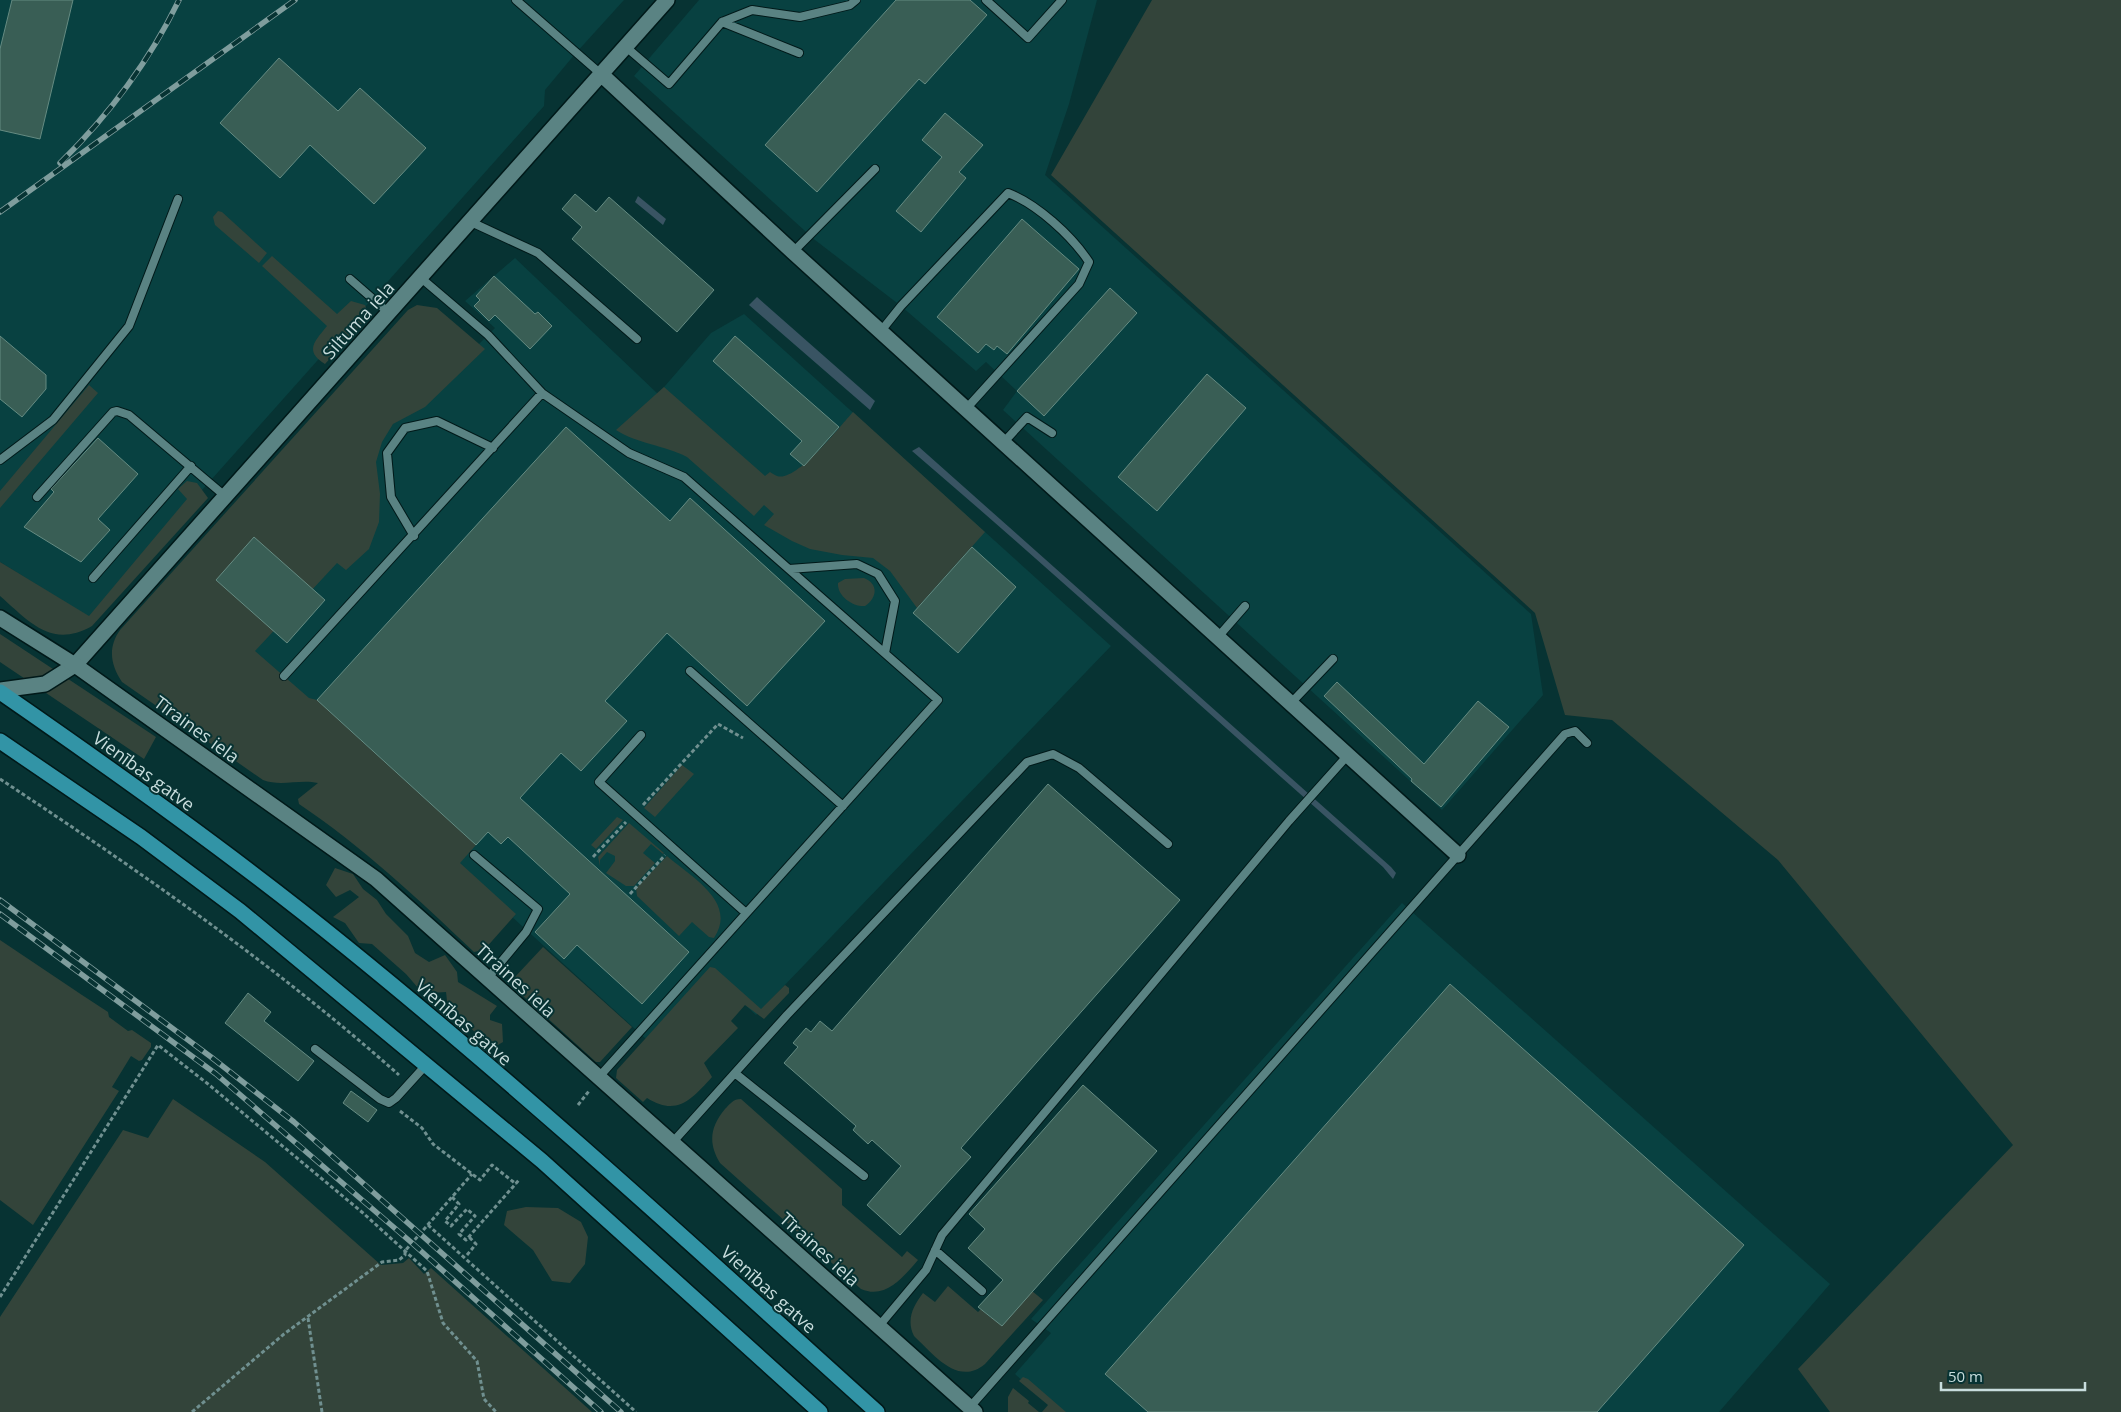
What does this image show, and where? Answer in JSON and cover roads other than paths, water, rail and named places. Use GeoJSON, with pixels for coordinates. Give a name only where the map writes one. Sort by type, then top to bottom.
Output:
{"type":"FeatureCollection","features":[{"type":"Feature","properties":{"kind":"highway","name":"Vienības gatve"},"geometry":{"type":"LineString","coordinates":[[0,691],[252,872],[344,945],[438,1024],[694,1247],[877,1412]]}},
{"type":"Feature","properties":{"kind":"highway"},"geometry":{"type":"LineString","coordinates":[[0,741],[142,837],[240,911],[542,1162],[820,1412]]}},
{"type":"Feature","properties":{"kind":"street","name":"Siltuma iela"},"geometry":{"type":"LineString","coordinates":[[0,691],[45,684],[75,664],[667,0]]}},
{"type":"Feature","properties":{"kind":"street"},"geometry":{"type":"LineString","coordinates":[[602,75],[793,252],[1458,855]]}},
{"type":"Feature","properties":{"kind":"street","name":"Tīraines iela"},"geometry":{"type":"LineString","coordinates":[[0,618],[75,664],[376,880],[973,1410]]}},
{"type":"Feature","properties":{"kind":"lane"},"geometry":{"type":"LineString","coordinates":[[516,0],[602,75]]}},
{"type":"Feature","properties":{"kind":"lane"},"geometry":{"type":"LineString","coordinates":[[626,47],[669,84],[722,22],[752,10],[800,17],[850,5],[856,0]]}},
{"type":"Feature","properties":{"kind":"lane"},"geometry":{"type":"LineString","coordinates":[[986,0],[1028,38],[1062,0]]}},
{"type":"Feature","properties":{"kind":"lane"},"geometry":{"type":"LineString","coordinates":[[722,22],[800,54]]}},
{"type":"Feature","properties":{"kind":"lane"},"geometry":{"type":"LineString","coordinates":[[793,252],[875,169]]}},
{"type":"Feature","properties":{"kind":"lane"},"geometry":{"type":"LineString","coordinates":[[881,331],[901,306],[1008,193],[1023,199],[1077,244],[1089,262],[1080,284],[966,408]]}},
{"type":"Feature","properties":{"kind":"lane"},"geometry":{"type":"LineString","coordinates":[[0,460],[53,420],[129,326],[178,199]]}},
{"type":"Feature","properties":{"kind":"lane"},"geometry":{"type":"LineString","coordinates":[[470,222],[538,253],[637,339]]}},
{"type":"Feature","properties":{"kind":"lane"},"geometry":{"type":"LineString","coordinates":[[421,278],[488,335],[542,393],[629,453],[684,477],[938,700],[598,1079]]}},
{"type":"Feature","properties":{"kind":"lane"},"geometry":{"type":"LineString","coordinates":[[350,279],[389,313]]}},
{"type":"Feature","properties":{"kind":"lane"},"geometry":{"type":"LineString","coordinates":[[284,676],[414,536],[542,393]]}},
{"type":"Feature","properties":{"kind":"lane"},"geometry":{"type":"LineString","coordinates":[[37,497],[113,412],[117,411],[129,415],[225,496]]}},
{"type":"Feature","properties":{"kind":"lane"},"geometry":{"type":"LineString","coordinates":[[1004,442],[1027,417],[1052,432]]}},
{"type":"Feature","properties":{"kind":"lane"},"geometry":{"type":"LineString","coordinates":[[414,536],[391,496],[387,453],[405,428],[437,421],[493,448]]}},
{"type":"Feature","properties":{"kind":"lane"},"geometry":{"type":"LineString","coordinates":[[93,578],[191,466]]}},
{"type":"Feature","properties":{"kind":"lane"},"geometry":{"type":"LineString","coordinates":[[789,569],[857,564],[878,574],[895,601],[885,653]]}},
{"type":"Feature","properties":{"kind":"lane"},"geometry":{"type":"LineString","coordinates":[[1218,636],[1245,606]]}},
{"type":"Feature","properties":{"kind":"lane"},"geometry":{"type":"LineString","coordinates":[[1291,703],[1333,659]]}},
{"type":"Feature","properties":{"kind":"lane"},"geometry":{"type":"LineString","coordinates":[[690,671],[843,806]]}},
{"type":"Feature","properties":{"kind":"lane"},"geometry":{"type":"LineString","coordinates":[[973,1410],[1565,734],[1575,731],[1587,743]]}},
{"type":"Feature","properties":{"kind":"lane"},"geometry":{"type":"LineString","coordinates":[[641,735],[599,782],[746,913]]}},
{"type":"Feature","properties":{"kind":"lane"},"geometry":{"type":"LineString","coordinates":[[672,1144],[787,1015],[1027,762],[1052,754],[1079,768],[1168,844]]}},
{"type":"Feature","properties":{"kind":"lane"},"geometry":{"type":"LineString","coordinates":[[879,1326],[926,1270],[942,1235],[1283,829],[1348,755]]}},
{"type":"Feature","properties":{"kind":"lane"},"geometry":{"type":"LineString","coordinates":[[474,854],[538,909],[526,932],[487,979]]}},
{"type":"Feature","properties":{"kind":"lane"},"geometry":{"type":"LineString","coordinates":[[314,1049],[380,1099],[389,1102],[426,1065]]}},
{"type":"Feature","properties":{"kind":"lane"},"geometry":{"type":"LineString","coordinates":[[736,1074],[864,1176]]}},
{"type":"Feature","properties":{"kind":"lane"},"geometry":{"type":"LineString","coordinates":[[935,1250],[982,1291]]}},
{"type":"Feature","properties":{"kind":"railway"},"geometry":{"type":"LineString","coordinates":[[60,163],[95,126],[127,87],[155,45],[179,0]]}},
{"type":"Feature","properties":{"kind":"railway"},"geometry":{"type":"LineString","coordinates":[[0,212],[295,0]]}},
{"type":"Feature","properties":{"kind":"railway"},"geometry":{"type":"LineString","coordinates":[[0,900],[211,1057],[294,1122],[621,1412]]}},
{"type":"Feature","properties":{"kind":"railway"},"geometry":{"type":"LineString","coordinates":[[0,914],[216,1074],[412,1243],[601,1412]]}}]}
